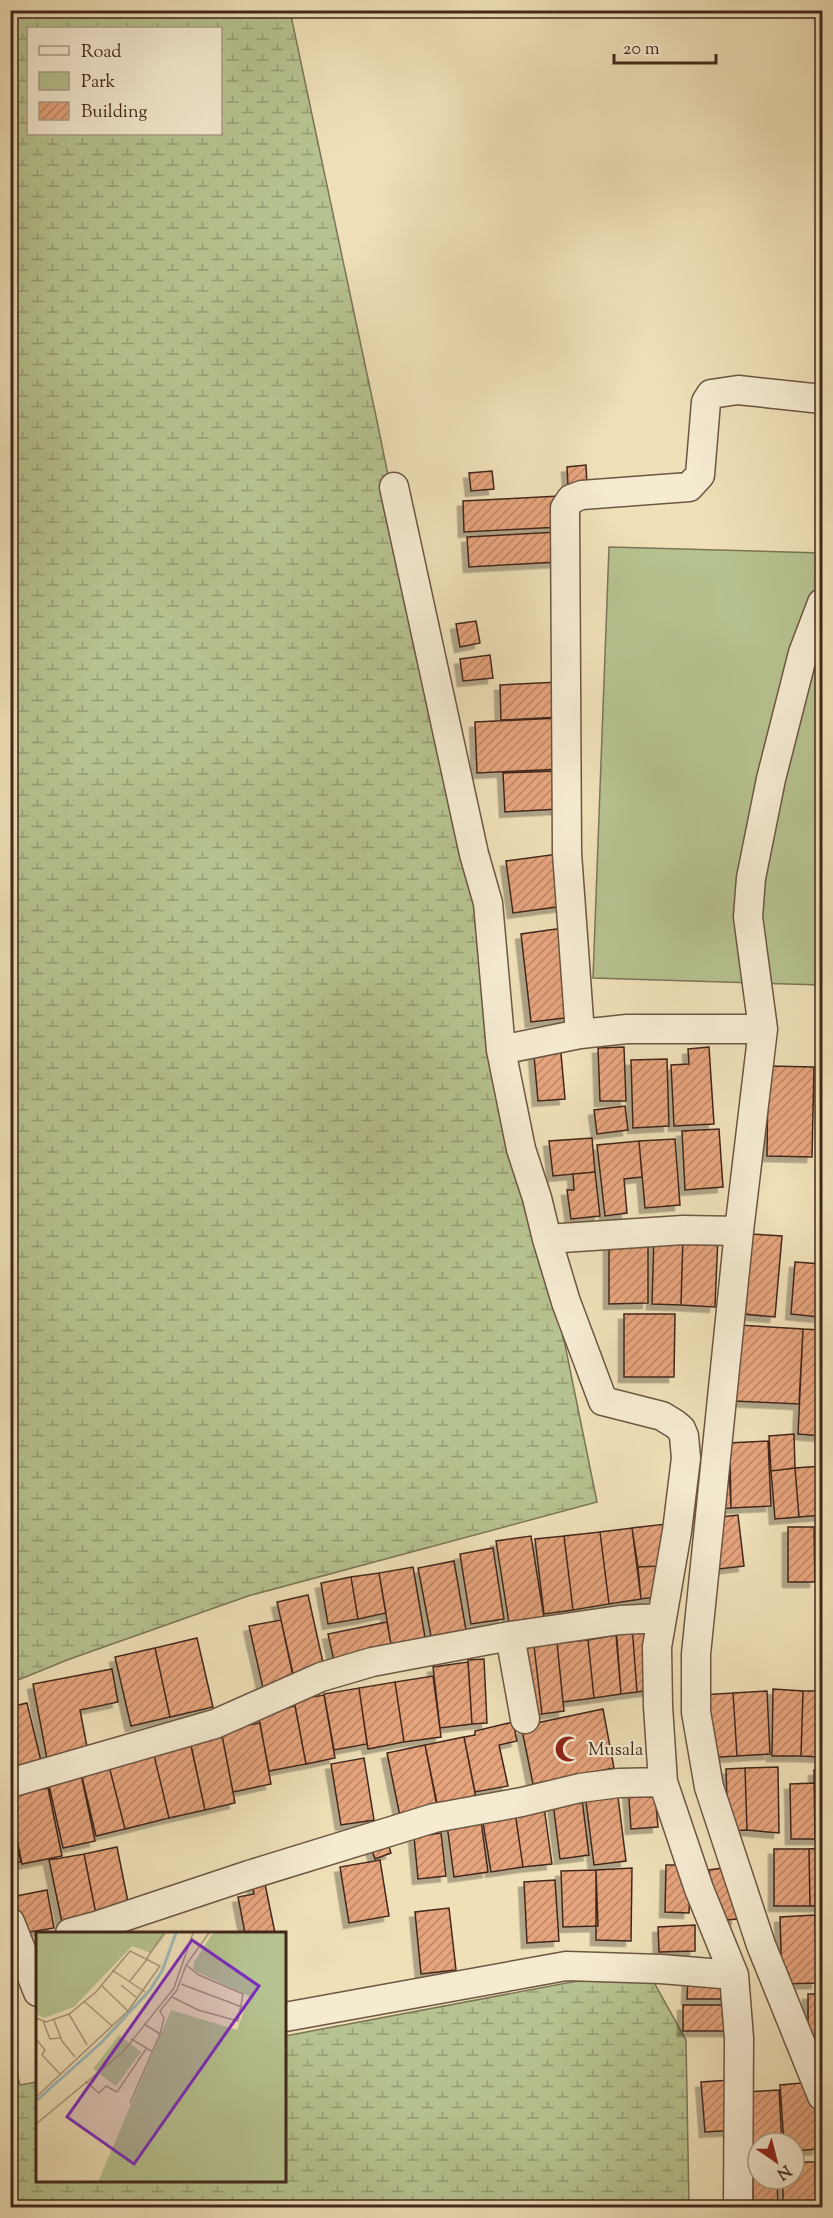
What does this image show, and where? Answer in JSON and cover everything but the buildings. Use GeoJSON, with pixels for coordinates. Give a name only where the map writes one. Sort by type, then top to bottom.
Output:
{"type":"FeatureCollection","features":[{"type":"Feature","properties":{"kind":"street"},"geometry":{"type":"LineString","coordinates":[[580,1034],[567,853],[565,508],[571,499],[582,495],[688,487],[700,475],[706,402],[711,394],[738,390],[822,399]]}},
{"type":"Feature","properties":{"kind":"street"},"geometry":{"type":"LineString","coordinates":[[394,487],[474,854],[488,903],[501,1050],[521,1149],[566,1302],[603,1401],[662,1416],[681,1429],[684,1436],[686,1458],[657,1647],[663,1782],[699,1889],[734,1975],[739,2038],[738,2208]]}},
{"type":"Feature","properties":{"kind":"street"},"geometry":{"type":"LineString","coordinates":[[822,603],[801,665],[771,779],[751,878],[748,917],[763,1029],[739,1231],[696,1654],[696,1712],[709,1787],[761,1945],[822,2096]]}},
{"type":"Feature","properties":{"kind":"street"},"geometry":{"type":"LineString","coordinates":[[501,1050],[580,1034],[627,1029],[763,1029]]}},
{"type":"Feature","properties":{"kind":"street"},"geometry":{"type":"LineString","coordinates":[[547,1239],[683,1230],[739,1231]]}},
{"type":"Feature","properties":{"kind":"street"},"geometry":{"type":"LineString","coordinates":[[10,1783],[215,1724],[321,1677],[382,1660],[510,1636],[620,1620],[662,1618]]}},
{"type":"Feature","properties":{"kind":"street"},"geometry":{"type":"LineString","coordinates":[[510,1636],[525,1719]]}},
{"type":"Feature","properties":{"kind":"street"},"geometry":{"type":"LineString","coordinates":[[74,1932],[434,1818],[522,1802],[580,1788],[618,1783],[663,1782]]}},
{"type":"Feature","properties":{"kind":"street"},"geometry":{"type":"LineString","coordinates":[[22,1936],[36,1985]]}},
{"type":"Feature","properties":{"kind":"street"},"geometry":{"type":"LineString","coordinates":[[286,2017],[566,1966],[661,1969],[734,1975]]}},
{"type":"Feature","properties":{"kind":"green space"},"geometry":{"type":"Polygon","coordinates":[[[11,11],[290,11],[377,421],[597,1502],[248,1596],[67,1660],[11,1683],[11,11]]]}},
{"type":"Feature","properties":{"kind":"green space"},"geometry":{"type":"Polygon","coordinates":[[[609,547],[822,553],[822,985],[593,978],[609,547]]]}},
{"type":"Feature","properties":{"kind":"green space"},"geometry":{"type":"Polygon","coordinates":[[[646,1968],[686,2040],[689,2207],[11,2207],[10,2049],[20,2085],[36,2082],[36,2182],[286,2182],[286,2036],[646,1968]]]}},
{"type":"Feature","properties":{"kind":"place","name":"Musala"},"geometry":{"type":"Point","coordinates":[568,1749]}}]}
